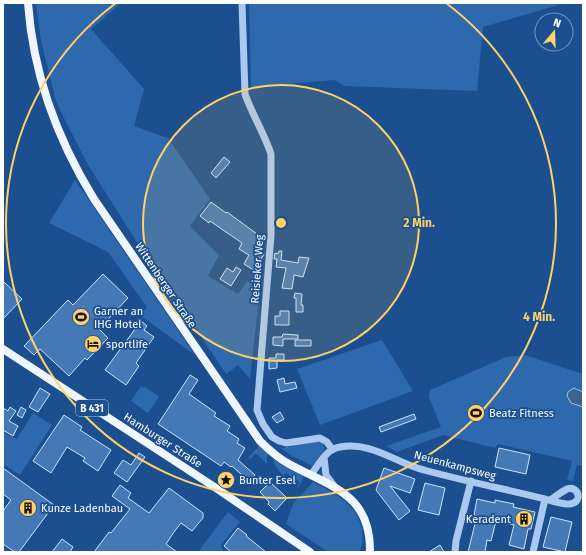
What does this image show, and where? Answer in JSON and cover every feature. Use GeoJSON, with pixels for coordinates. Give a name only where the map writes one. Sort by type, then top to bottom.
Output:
{"type":"FeatureCollection","features":[{"type":"Feature","properties":{"kind":"main road","name":"Wittenberger Straße"},"geometry":{"type":"LineString","coordinates":[[28,3],[30,27],[41,79],[60,135],[83,180],[260,441],[277,456],[311,476],[336,487],[355,504],[362,514],[366,524],[367,551]]}},
{"type":"Feature","properties":{"kind":"main road","name":"Hamburger Straße"},"geometry":{"type":"LineString","coordinates":[[3,349],[226,494],[310,552]]}},
{"type":"Feature","properties":{"kind":"street","name":"Reisieker Weg"},"geometry":{"type":"LineString","coordinates":[[242,3],[246,94],[250,107],[267,142],[271,154],[271,235],[257,410],[263,424],[272,437],[279,441],[286,443],[320,438],[327,442],[332,449]]}},
{"type":"Feature","properties":{"kind":"street","name":"Neuenkampsweg"},"geometry":{"type":"LineString","coordinates":[[332,449],[341,446],[361,446],[422,470],[548,500],[569,504],[580,501],[577,491],[572,489],[567,489],[548,500]]}},
{"type":"Feature","properties":{"kind":"street"},"geometry":{"type":"LineString","coordinates":[[311,476],[324,456],[332,449]]}},
{"type":"Feature","properties":{"kind":"street"},"geometry":{"type":"LineString","coordinates":[[324,456],[326,475],[336,487]]}},
{"type":"Feature","properties":{"kind":"street"},"geometry":{"type":"LineString","coordinates":[[455,552],[456,541],[471,481]]}},
{"type":"Feature","properties":{"kind":"street"},"geometry":{"type":"LineString","coordinates":[[533,552],[548,500]]}},
{"type":"Feature","properties":{"kind":"shaded area"},"geometry":{"type":"Polygon","coordinates":[[[36,3],[121,3],[91,29],[144,89],[134,126],[168,138],[210,199],[190,226],[219,255],[208,276],[238,294],[247,281],[260,288],[250,379],[238,365],[226,374],[133,236],[88,165],[56,101],[41,41],[36,3]]]}},
{"type":"Feature","properties":{"kind":"shaded area"},"geometry":{"type":"Polygon","coordinates":[[[249,3],[565,3],[483,27],[477,91],[344,86],[335,80],[251,87],[249,3]]]}},
{"type":"Feature","properties":{"kind":"shaded area"},"geometry":{"type":"Polygon","coordinates":[[[75,180],[195,355],[141,316],[147,307],[108,252],[49,223],[75,180]]]}},
{"type":"Feature","properties":{"kind":"shaded area"},"geometry":{"type":"Polygon","coordinates":[[[382,340],[413,391],[320,425],[297,369],[382,340]]]}},
{"type":"Feature","properties":{"kind":"shaded area"},"geometry":{"type":"Polygon","coordinates":[[[525,355],[583,374],[583,466],[577,465],[573,481],[567,480],[572,461],[498,444],[495,448],[443,435],[397,452],[386,446],[441,427],[429,397],[430,390],[506,357],[525,355]]]}},
{"type":"Feature","properties":{"kind":"shaded area"},"geometry":{"type":"Polygon","coordinates":[[[141,386],[143,388],[144,386],[159,397],[148,413],[131,401],[141,386]]]}},
{"type":"Feature","properties":{"kind":"shaded area"},"geometry":{"type":"Polygon","coordinates":[[[574,388],[583,392],[583,407],[571,403],[567,396],[568,392],[574,388]]]}},
{"type":"Feature","properties":{"kind":"shaded area"},"geometry":{"type":"Polygon","coordinates":[[[33,413],[52,425],[20,475],[3,464],[3,432],[17,439],[33,413]]]}},
{"type":"Feature","properties":{"kind":"shaded area"},"geometry":{"type":"Polygon","coordinates":[[[241,417],[269,454],[267,457],[267,464],[257,454],[250,459],[248,458],[258,447],[258,445],[239,418],[241,417]]]}},
{"type":"Feature","properties":{"kind":"shaded area"},"geometry":{"type":"Polygon","coordinates":[[[313,441],[322,443],[325,448],[312,466],[292,456],[279,447],[283,448],[313,441]]]}},
{"type":"Feature","properties":{"kind":"shaded area"},"geometry":{"type":"Polygon","coordinates":[[[273,459],[303,476],[298,488],[297,487],[300,482],[286,473],[283,476],[274,464],[273,459]]]}},
{"type":"Feature","properties":{"kind":"shaded area"},"geometry":{"type":"Polygon","coordinates":[[[313,482],[344,500],[356,514],[360,522],[363,539],[359,552],[328,552],[286,524],[293,504],[313,482]]]}},
{"type":"Feature","properties":{"kind":"shaded area"},"geometry":{"type":"Polygon","coordinates":[[[228,512],[240,522],[221,545],[223,552],[198,552],[228,512]]]}},
{"type":"Feature","properties":{"kind":"building"},"geometry":{"type":"Polygon","coordinates":[[[224,157],[230,162],[216,178],[211,173],[224,157]]]}},
{"type":"Feature","properties":{"kind":"building"},"geometry":{"type":"Polygon","coordinates":[[[211,202],[261,237],[254,247],[264,254],[255,271],[244,264],[249,255],[239,249],[242,243],[210,221],[209,223],[200,216],[211,202]]]}},
{"type":"Feature","properties":{"kind":"building"},"geometry":{"type":"Polygon","coordinates":[[[279,251],[282,251],[281,260],[298,263],[299,257],[309,258],[303,277],[294,275],[292,289],[282,288],[286,268],[276,267],[277,259],[274,259],[275,253],[278,254],[279,251]]]}},
{"type":"Feature","properties":{"kind":"building"},"geometry":{"type":"Polygon","coordinates":[[[236,267],[241,270],[231,286],[220,279],[227,268],[233,272],[236,267]]]}},
{"type":"Feature","properties":{"kind":"building","name":"Garner an IHG Hotel"},"geometry":{"type":"Polygon","coordinates":[[[103,274],[128,298],[99,329],[108,338],[87,360],[85,358],[69,376],[40,349],[34,355],[24,346],[68,300],[73,305],[103,274]]]}},
{"type":"Feature","properties":{"kind":"building"},"geometry":{"type":"Polygon","coordinates":[[[3,281],[22,299],[3,319],[3,281]]]}},
{"type":"Feature","properties":{"kind":"building"},"geometry":{"type":"Polygon","coordinates":[[[295,293],[302,294],[301,305],[303,305],[303,312],[296,312],[296,298],[294,298],[295,293]]]}},
{"type":"Feature","properties":{"kind":"building"},"geometry":{"type":"Polygon","coordinates":[[[280,311],[289,311],[289,325],[275,325],[275,316],[280,316],[280,311]]]}},
{"type":"Feature","properties":{"kind":"building"},"geometry":{"type":"Polygon","coordinates":[[[141,321],[147,326],[144,330],[154,337],[136,363],[139,366],[126,385],[105,370],[141,321]]]}},
{"type":"Feature","properties":{"kind":"building"},"geometry":{"type":"Polygon","coordinates":[[[283,334],[298,335],[298,339],[283,339],[283,346],[273,345],[273,337],[282,337],[283,334]]]}},
{"type":"Feature","properties":{"kind":"building"},"geometry":{"type":"Polygon","coordinates":[[[295,340],[311,340],[311,346],[295,346],[295,340]]]}},
{"type":"Feature","properties":{"kind":"building"},"geometry":{"type":"Polygon","coordinates":[[[276,354],[284,354],[284,360],[277,360],[277,368],[269,369],[269,358],[276,358],[276,354]]]}},
{"type":"Feature","properties":{"kind":"building"},"geometry":{"type":"Polygon","coordinates":[[[190,375],[198,380],[189,394],[216,413],[214,416],[230,426],[227,431],[239,439],[237,443],[245,448],[238,460],[255,475],[246,485],[239,478],[242,475],[232,466],[231,467],[224,462],[221,466],[158,424],[190,375]]]}},
{"type":"Feature","properties":{"kind":"building"},"geometry":{"type":"Polygon","coordinates":[[[284,378],[285,384],[295,382],[297,388],[280,392],[277,380],[284,378]]]}},
{"type":"Feature","properties":{"kind":"building"},"geometry":{"type":"Polygon","coordinates":[[[40,388],[50,394],[38,412],[29,407],[40,388]]]}},
{"type":"Feature","properties":{"kind":"building"},"geometry":{"type":"Polygon","coordinates":[[[10,407],[16,411],[9,421],[18,426],[13,436],[3,430],[3,408],[8,411],[10,407]]]}},
{"type":"Feature","properties":{"kind":"building"},"geometry":{"type":"Polygon","coordinates":[[[21,407],[26,410],[22,418],[17,415],[21,407]]]}},
{"type":"Feature","properties":{"kind":"building"},"geometry":{"type":"Polygon","coordinates":[[[280,412],[284,419],[277,423],[272,417],[280,412]]]}},
{"type":"Feature","properties":{"kind":"building"},"geometry":{"type":"Polygon","coordinates":[[[414,414],[416,419],[381,432],[379,427],[414,414]]]}},
{"type":"Feature","properties":{"kind":"building"},"geometry":{"type":"Polygon","coordinates":[[[64,415],[82,427],[80,430],[111,450],[98,471],[83,461],[85,458],[67,447],[51,473],[33,461],[64,415]]]}},
{"type":"Feature","properties":{"kind":"building"},"geometry":{"type":"Polygon","coordinates":[[[499,448],[530,455],[526,474],[495,467],[499,448]]]}},
{"type":"Feature","properties":{"kind":"building"},"geometry":{"type":"Polygon","coordinates":[[[139,453],[145,457],[127,482],[114,473],[123,460],[131,465],[139,453]]]}},
{"type":"Feature","properties":{"kind":"building","name":"Kunze Ladenbau"},"geometry":{"type":"Polygon","coordinates":[[[3,468],[54,505],[19,552],[15,552],[3,544],[3,511],[11,500],[3,494],[3,468]]]}},
{"type":"Feature","properties":{"kind":"building"},"geometry":{"type":"Polygon","coordinates":[[[384,468],[415,479],[410,493],[390,486],[410,511],[399,520],[376,490],[384,468]]]}},
{"type":"Feature","properties":{"kind":"building"},"geometry":{"type":"Polygon","coordinates":[[[270,482],[287,498],[275,511],[260,492],[270,482]]]}},
{"type":"Feature","properties":{"kind":"building"},"geometry":{"type":"Polygon","coordinates":[[[425,483],[445,488],[439,515],[418,510],[425,483]]]}},
{"type":"Feature","properties":{"kind":"building"},"geometry":{"type":"Polygon","coordinates":[[[120,485],[131,493],[128,498],[149,513],[169,488],[203,513],[203,518],[192,531],[181,523],[174,532],[166,544],[177,552],[94,552],[109,532],[111,533],[130,509],[112,496],[120,485]]]}},
{"type":"Feature","properties":{"kind":"building"},"geometry":{"type":"Polygon","coordinates":[[[477,499],[495,503],[495,500],[514,504],[513,507],[535,512],[531,529],[528,529],[524,549],[509,545],[514,525],[496,521],[491,541],[487,540],[485,552],[468,552],[477,516],[474,515],[477,499]]]}},
{"type":"Feature","properties":{"kind":"building"},"geometry":{"type":"Polygon","coordinates":[[[551,517],[572,522],[565,552],[543,547],[551,517]]]}},
{"type":"Feature","properties":{"kind":"building"},"geometry":{"type":"Polygon","coordinates":[[[238,528],[266,552],[231,552],[224,546],[238,528]]]}},
{"type":"Feature","properties":{"kind":"building"},"geometry":{"type":"Polygon","coordinates":[[[62,539],[73,547],[70,552],[52,552],[62,539]]]}},
{"type":"Feature","properties":{"kind":"building"},"geometry":{"type":"Polygon","coordinates":[[[440,545],[444,552],[429,552],[440,545]]]}},
{"type":"Feature","properties":{"kind":"place","name":"Garner an IHG Hotel"},"geometry":{"type":"Point","coordinates":[81,317]}},
{"type":"Feature","properties":{"kind":"place","name":"sportlife"},"geometry":{"type":"Point","coordinates":[93,344]}},
{"type":"Feature","properties":{"kind":"place","name":"Beatz Fitness"},"geometry":{"type":"Point","coordinates":[476,413]}},
{"type":"Feature","properties":{"kind":"place","name":"Bunter Esel"},"geometry":{"type":"Point","coordinates":[226,480]}},
{"type":"Feature","properties":{"kind":"place","name":"Kunze Ladenbau"},"geometry":{"type":"Point","coordinates":[28,508]}},
{"type":"Feature","properties":{"kind":"place","name":"Keradent"},"geometry":{"type":"Point","coordinates":[524,519]}}]}
